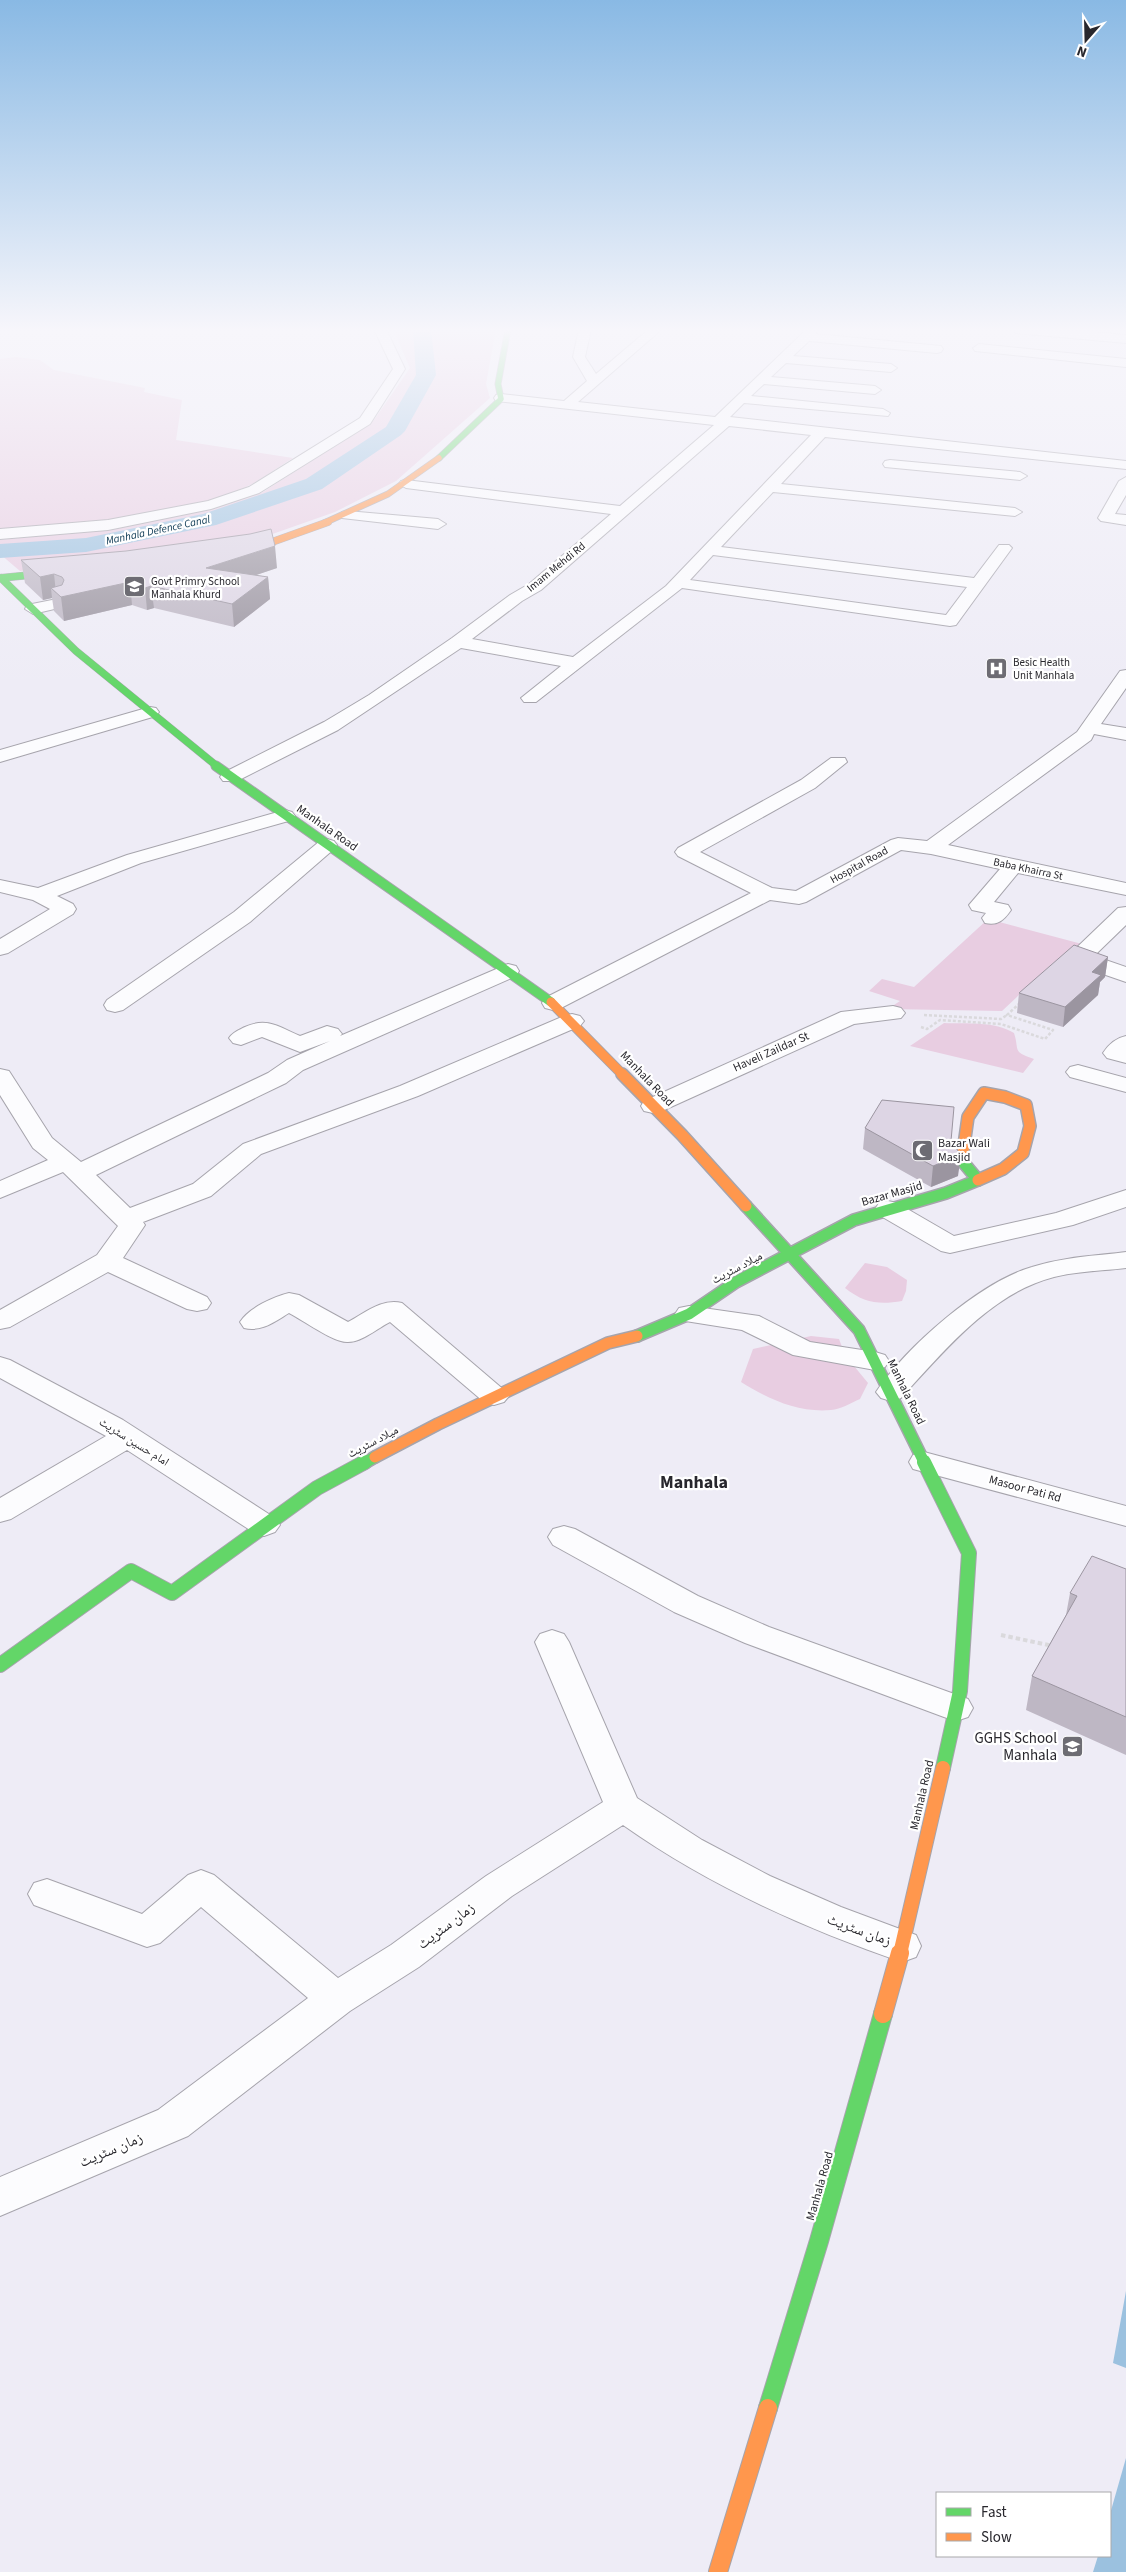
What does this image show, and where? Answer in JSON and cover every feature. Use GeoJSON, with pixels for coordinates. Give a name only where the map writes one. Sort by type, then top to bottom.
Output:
{"type":"FeatureCollection","features":[{"type":"Feature","properties":{"kind":"main road"},"geometry":{"type":"LineString","coordinates":[[223,553],[251,549],[346,515],[406,484],[448,449]]}},
{"type":"Feature","properties":{"kind":"main road"},"geometry":{"type":"LineString","coordinates":[[0,577],[70,571]]}},
{"type":"Feature","properties":{"kind":"main road","name":"Manhala Road"},"geometry":{"type":"LineString","coordinates":[[0,577],[76,651],[230,777],[553,1003],[572,1021],[653,1106],[859,1330],[969,1553],[960,1691],[902,1946],[819,2241],[718,2572]]}},
{"type":"Feature","properties":{"kind":"main road","name":"Bazar Masjid"},"geometry":{"type":"LineString","coordinates":[[791,1255],[854,1220],[946,1193],[978,1180],[1004,1169],[1023,1153],[1023,1141],[1031,1130],[1031,1119],[1026,1105],[1005,1097],[984,1093],[971,1106],[965,1125],[963,1162],[978,1180]]}},
{"type":"Feature","properties":{"kind":"main road","name":"میلاد سٹریٹ"},"geometry":{"type":"LineString","coordinates":[[0,1665],[131,1570],[172,1593],[317,1488],[494,1396],[608,1343],[643,1334],[689,1314],[708,1299],[736,1282],[791,1255]]}},
{"type":"Feature","properties":{"kind":"street"},"geometry":{"type":"LineString","coordinates":[[0,534],[108,525],[211,505],[254,490],[320,449]]}},
{"type":"Feature","properties":{"kind":"street","name":"Imam Mehdi Rd"},"geometry":{"type":"LineString","coordinates":[[230,777],[331,726],[375,699],[458,642],[516,598],[535,587],[695,449]]}},
{"type":"Feature","properties":{"kind":"street"},"geometry":{"type":"LineString","coordinates":[[530,698],[678,583],[806,449]]}},
{"type":"Feature","properties":{"kind":"street"},"geometry":{"type":"LineString","coordinates":[[866,497],[901,449]]}},
{"type":"Feature","properties":{"kind":"street"},"geometry":{"type":"LineString","coordinates":[[980,449],[1126,465]]}},
{"type":"Feature","properties":{"kind":"street"},"geometry":{"type":"LineString","coordinates":[[890,464],[1020,476]]}},
{"type":"Feature","properties":{"kind":"street"},"geometry":{"type":"LineString","coordinates":[[1126,481],[1106,518],[1126,520]]}},
{"type":"Feature","properties":{"kind":"street"},"geometry":{"type":"LineString","coordinates":[[406,484],[624,511]]}},
{"type":"Feature","properties":{"kind":"street"},"geometry":{"type":"LineString","coordinates":[[770,487],[1015,512]]}},
{"type":"Feature","properties":{"kind":"street"},"geometry":{"type":"LineString","coordinates":[[346,515],[438,524]]}},
{"type":"Feature","properties":{"kind":"street"},"geometry":{"type":"LineString","coordinates":[[678,583],[950,620],[1004,548]]}},
{"type":"Feature","properties":{"kind":"street"},"geometry":{"type":"LineString","coordinates":[[710,550],[977,583]]}},
{"type":"Feature","properties":{"kind":"street"},"geometry":{"type":"LineString","coordinates":[[33,609],[57,604]]}},
{"type":"Feature","properties":{"kind":"street"},"geometry":{"type":"LineString","coordinates":[[458,642],[576,663]]}},
{"type":"Feature","properties":{"kind":"street"},"geometry":{"type":"LineString","coordinates":[[931,848],[1084,736],[1126,675]]}},
{"type":"Feature","properties":{"kind":"street"},"geometry":{"type":"LineString","coordinates":[[0,756],[150,712]]}},
{"type":"Feature","properties":{"kind":"street"},"geometry":{"type":"LineString","coordinates":[[1090,728],[1126,734]]}},
{"type":"Feature","properties":{"kind":"street","name":"Hospital Road"},"geometry":{"type":"LineString","coordinates":[[838,762],[808,784],[685,852],[767,893],[799,898],[898,844],[931,848]]}},
{"type":"Feature","properties":{"kind":"street"},"geometry":{"type":"LineString","coordinates":[[40,895],[134,859],[285,816]]}},
{"type":"Feature","properties":{"kind":"street"},"geometry":{"type":"LineString","coordinates":[[114,1005],[242,917],[327,845]]}},
{"type":"Feature","properties":{"kind":"street","name":"Baba Khairra St"},"geometry":{"type":"LineString","coordinates":[[931,848],[1126,889]]}},
{"type":"Feature","properties":{"kind":"street"},"geometry":{"type":"LineString","coordinates":[[993,918],[1000,910],[980,905],[1012,866]]}},
{"type":"Feature","properties":{"kind":"street"},"geometry":{"type":"LineString","coordinates":[[0,886],[40,895],[65,909],[0,948]]}},
{"type":"Feature","properties":{"kind":"street"},"geometry":{"type":"LineString","coordinates":[[553,1003],[767,893]]}},
{"type":"Feature","properties":{"kind":"street"},"geometry":{"type":"LineString","coordinates":[[1126,912],[1118,931],[1079,958],[1126,975]]}},
{"type":"Feature","properties":{"kind":"street"},"geometry":{"type":"LineString","coordinates":[[0,1190],[72,1167],[277,1078],[295,1065],[508,971]]}},
{"type":"Feature","properties":{"kind":"street","name":"Haveli Zaildar St"},"geometry":{"type":"LineString","coordinates":[[653,1106],[849,1017],[894,1014]]}},
{"type":"Feature","properties":{"kind":"street"},"geometry":{"type":"LineString","coordinates":[[126,1219],[202,1190],[252,1149],[409,1091],[572,1021]]}},
{"type":"Feature","properties":{"kind":"street"},"geometry":{"type":"LineString","coordinates":[[241,1038],[262,1028],[300,1045],[327,1032],[347,1042]]}},
{"type":"Feature","properties":{"kind":"street"},"geometry":{"type":"LineString","coordinates":[[1126,1043],[1115,1053],[1126,1056]]}},
{"type":"Feature","properties":{"kind":"street"},"geometry":{"type":"LineString","coordinates":[[1078,1072],[1126,1085]]}},
{"type":"Feature","properties":{"kind":"street"},"geometry":{"type":"LineString","coordinates":[[0,1076],[42,1143],[72,1167],[132,1224],[107,1262],[0,1321]]}},
{"type":"Feature","properties":{"kind":"street"},"geometry":{"type":"LineString","coordinates":[[888,1209],[950,1244],[1064,1219],[1126,1198]]}},
{"type":"Feature","properties":{"kind":"street"},"geometry":{"type":"LineString","coordinates":[[891,1392],[962,1319],[985,1300],[1040,1273],[1126,1260]]}},
{"type":"Feature","properties":{"kind":"street"},"geometry":{"type":"LineString","coordinates":[[107,1262],[197,1303]]}},
{"type":"Feature","properties":{"kind":"street"},"geometry":{"type":"LineString","coordinates":[[254,1322],[289,1301],[348,1334],[392,1308],[494,1396]]}},
{"type":"Feature","properties":{"kind":"street"},"geometry":{"type":"LineString","coordinates":[[689,1314],[748,1322],[803,1349],[875,1361]]}},
{"type":"Feature","properties":{"kind":"street","name":"امام حسین سٹریٹ"},"geometry":{"type":"LineString","coordinates":[[0,1366],[127,1436],[264,1525]]}},
{"type":"Feature","properties":{"kind":"street"},"geometry":{"type":"LineString","coordinates":[[0,1512],[127,1436]]}},
{"type":"Feature","properties":{"kind":"street","name":"Masoor Pati Rd"},"geometry":{"type":"LineString","coordinates":[[924,1462],[1126,1516]]}},
{"type":"Feature","properties":{"kind":"street"},"geometry":{"type":"LineString","coordinates":[[564,1537],[686,1604],[757,1635],[956,1708]]}},
{"type":"Feature","properties":{"kind":"street"},"geometry":{"type":"LineString","coordinates":[[552,1642],[623,1807]]}},
{"type":"Feature","properties":{"kind":"street","name":"زمان سٹریٹ"},"geometry":{"type":"LineString","coordinates":[[0,2197],[173,2123],[336,1999],[405,1956],[499,1886],[623,1807],[656,1832],[791,1904],[902,1946]]}},
{"type":"Feature","properties":{"kind":"street"},"geometry":{"type":"LineString","coordinates":[[47,1894],[147,1932],[201,1885],[336,1999]]}},
{"type":"Feature","properties":{"kind":"path"},"geometry":{"type":"LineString","coordinates":[[894,1014],[1001,1019],[1028,995]]}},
{"type":"Feature","properties":{"kind":"path"},"geometry":{"type":"LineString","coordinates":[[894,1014],[927,1029],[940,1020],[1001,1024],[1045,1039],[1053,1030],[1007,1015]]}},
{"type":"Feature","properties":{"kind":"path"},"geometry":{"type":"LineString","coordinates":[[1001,1019],[1001,1024]]}},
{"type":"Feature","properties":{"kind":"path"},"geometry":{"type":"LineString","coordinates":[[964,1627],[1057,1647]]}},
{"type":"Feature","properties":{"kind":"shaded area"},"geometry":{"type":"Polygon","coordinates":[[[0,449],[235,449],[293,458],[244,488],[185,508],[93,523],[0,530],[0,449]]]}},
{"type":"Feature","properties":{"kind":"shaded area"},"geometry":{"type":"Polygon","coordinates":[[[329,449],[432,449],[396,481],[335,512],[241,545],[20,571],[0,554],[0,540],[111,529],[213,509],[263,492],[329,449]]]}},
{"type":"Feature","properties":{"kind":"shaded area"},"geometry":{"type":"Polygon","coordinates":[[[988,919],[1082,944],[1066,958],[1053,963],[1002,1011],[888,1009],[900,1001],[869,991],[882,979],[914,987],[988,919]]]}},
{"type":"Feature","properties":{"kind":"shaded area"},"geometry":{"type":"Polygon","coordinates":[[[944,1023],[980,1024],[1006,1029],[1014,1033],[1019,1052],[1034,1059],[1023,1073],[910,1046],[944,1023]]]}},
{"type":"Feature","properties":{"kind":"shaded area"},"geometry":{"type":"Polygon","coordinates":[[[865,1263],[887,1267],[907,1280],[906,1291],[902,1301],[872,1302],[859,1297],[845,1288],[865,1263]]]}},
{"type":"Feature","properties":{"kind":"shaded area"},"geometry":{"type":"Polygon","coordinates":[[[811,1336],[839,1339],[845,1355],[868,1383],[860,1399],[835,1409],[807,1409],[784,1404],[741,1382],[753,1349],[811,1336]]]}},
{"type":"Feature","properties":{"kind":"water"},"geometry":{"type":"Polygon","coordinates":[[[1126,2291],[1126,2368],[1113,2363],[1126,2291]]]}},
{"type":"Feature","properties":{"kind":"water"},"geometry":{"type":"Polygon","coordinates":[[[1126,2458],[1126,2572],[1093,2572],[1098,2557],[1111,2557],[1111,2510],[1126,2458]]]}},
{"type":"Feature","properties":{"kind":"building"},"geometry":{"type":"Polygon","coordinates":[[[271,529],[275,546],[206,568],[268,577],[232,604],[151,586],[145,588],[130,582],[61,597],[51,588],[62,585],[64,580],[62,577],[54,574],[40,577],[21,560],[126,551],[250,534],[271,529]]]}},
{"type":"Feature","properties":{"kind":"building"},"geometry":{"type":"Polygon","coordinates":[[[1074,945],[1108,957],[1092,972],[1101,975],[1065,1007],[1019,993],[1074,945]]]}},
{"type":"Feature","properties":{"kind":"building"},"geometry":{"type":"Polygon","coordinates":[[[882,1100],[954,1107],[951,1141],[961,1155],[933,1166],[865,1128],[882,1100]]]}},
{"type":"Feature","properties":{"kind":"building"},"geometry":{"type":"Polygon","coordinates":[[[1092,1556],[1126,1569],[1126,1717],[1032,1676],[1077,1596],[1070,1593],[1092,1556]]]}},
{"type":"Feature","properties":{"kind":"waterway","name":"Manhala Defence Canal"},"geometry":{"type":"LineString","coordinates":[[0,551],[86,545],[208,520],[314,484],[367,449]]}},
{"type":"Feature","properties":{"kind":"traffic: fast"},"geometry":{"type":"LineString","coordinates":[[439,458],[448,449]]}},
{"type":"Feature","properties":{"kind":"traffic: fast"},"geometry":{"type":"LineString","coordinates":[[0,578],[61,572]]}},
{"type":"Feature","properties":{"kind":"traffic: fast"},"geometry":{"type":"LineString","coordinates":[[1,578],[76,651],[230,777],[551,1002]]}},
{"type":"Feature","properties":{"kind":"traffic: fast"},"geometry":{"type":"LineString","coordinates":[[637,1336],[689,1314],[736,1282],[854,1220],[946,1193],[978,1180],[963,1162],[963,1152]]}},
{"type":"Feature","properties":{"kind":"traffic: fast"},"geometry":{"type":"LineString","coordinates":[[746,1206],[859,1330],[969,1553],[960,1691],[943,1768]]}},
{"type":"Feature","properties":{"kind":"traffic: fast"},"geometry":{"type":"LineString","coordinates":[[0,1665],[131,1571],[172,1593],[317,1488],[375,1457]]}},
{"type":"Feature","properties":{"kind":"traffic: fast"},"geometry":{"type":"LineString","coordinates":[[768,2408],[819,2241],[883,2014]]}},
{"type":"Feature","properties":{"kind":"traffic: slow"},"geometry":{"type":"LineString","coordinates":[[237,551],[293,535],[351,512],[406,483],[439,458]]}},
{"type":"Feature","properties":{"kind":"traffic: slow"},"geometry":{"type":"LineString","coordinates":[[551,1002],[682,1135],[746,1206]]}},
{"type":"Feature","properties":{"kind":"traffic: slow"},"geometry":{"type":"LineString","coordinates":[[963,1152],[968,1117],[984,1093],[1005,1097],[1026,1105],[1030,1126],[1023,1153],[1003,1169],[978,1180]]}},
{"type":"Feature","properties":{"kind":"traffic: slow"},"geometry":{"type":"LineString","coordinates":[[375,1457],[438,1424],[608,1343],[637,1336]]}},
{"type":"Feature","properties":{"kind":"traffic: slow"},"geometry":{"type":"LineString","coordinates":[[883,2014],[902,1946],[943,1768]]}},
{"type":"Feature","properties":{"kind":"traffic: slow"},"geometry":{"type":"LineString","coordinates":[[718,2572],[768,2408]]}},
{"type":"Feature","properties":{"kind":"place","name":"Govt Primry School Manhala Khurd"},"geometry":{"type":"Point","coordinates":[135,587]}},
{"type":"Feature","properties":{"kind":"place","name":"Besic Health Unit Manhala"},"geometry":{"type":"Point","coordinates":[997,668]}},
{"type":"Feature","properties":{"kind":"place","name":"Bazar Wali Masjid"},"geometry":{"type":"Point","coordinates":[922,1150]}},
{"type":"Feature","properties":{"kind":"place","name":"GGHS School Manhala"},"geometry":{"type":"Point","coordinates":[1073,1747]}},
{"type":"Feature","properties":{"kind":"district","name":"Manhala"},"geometry":{"type":"Point","coordinates":[694,1482]}}]}
